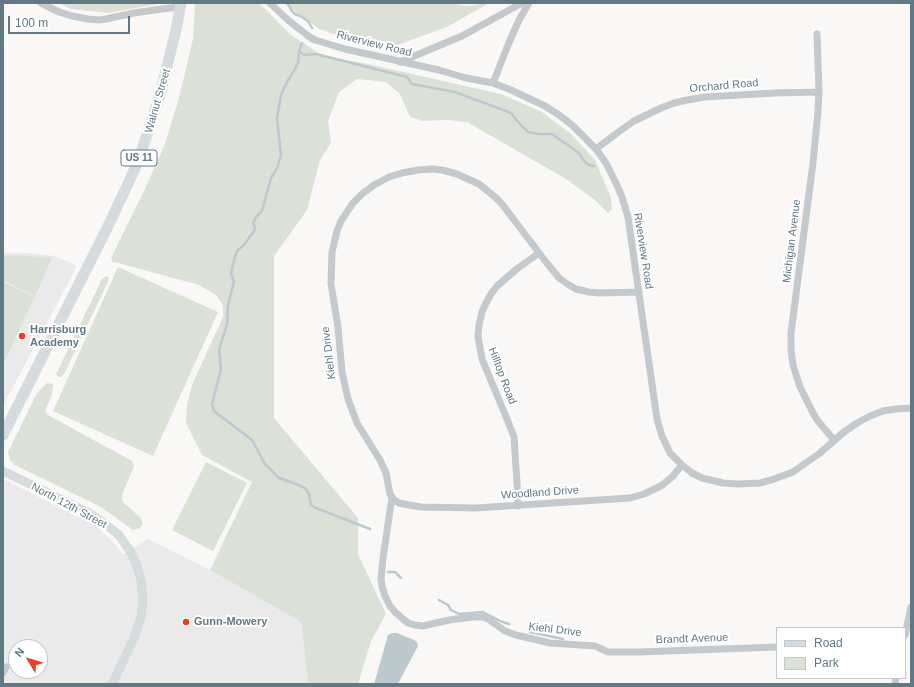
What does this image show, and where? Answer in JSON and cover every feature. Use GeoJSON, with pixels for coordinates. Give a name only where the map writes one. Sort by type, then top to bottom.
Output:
{"type":"FeatureCollection","features":[{"type":"Feature","properties":{"kind":"main road","name":"Walnut Street"},"geometry":{"type":"LineString","coordinates":[[3,435],[118,206],[142,152],[160,95],[180,5]]}},
{"type":"Feature","properties":{"kind":"main road","name":"North 12th Street"},"geometry":{"type":"LineString","coordinates":[[3,471],[101,521],[119,535],[130,551],[141,580],[143,600],[141,617],[134,638],[112,684]]}},
{"type":"Feature","properties":{"kind":"street"},"geometry":{"type":"LineString","coordinates":[[42,3],[59,12],[72,16],[99,20],[180,5]]}},
{"type":"Feature","properties":{"kind":"street","name":"Riverview Road"},"geometry":{"type":"LineString","coordinates":[[270,3],[289,21],[315,40],[345,50],[493,83],[532,99],[559,115],[572,125],[596,149],[606,163],[617,184],[628,217],[657,419],[662,436],[670,453],[692,473],[711,481],[723,483],[738,484],[771,480],[794,472],[820,453],[844,432],[870,416],[890,410],[911,408]]}},
{"type":"Feature","properties":{"kind":"street"},"geometry":{"type":"LineString","coordinates":[[400,62],[457,38],[522,3]]}},
{"type":"Feature","properties":{"kind":"street"},"geometry":{"type":"LineString","coordinates":[[493,83],[519,20],[529,3]]}},
{"type":"Feature","properties":{"kind":"street","name":"Michigan Avenue"},"geometry":{"type":"LineString","coordinates":[[817,34],[819,92],[818,111],[813,163],[791,333],[791,350],[797,379],[808,405],[818,421],[834,440]]}},
{"type":"Feature","properties":{"kind":"street","name":"Orchard Road"},"geometry":{"type":"LineString","coordinates":[[596,149],[634,121],[674,103],[705,97],[819,92]]}},
{"type":"Feature","properties":{"kind":"street","name":"Kiehl Drive"},"geometry":{"type":"LineString","coordinates":[[608,652],[595,646],[550,642],[516,635],[505,631],[483,617],[449,620],[423,626],[415,625],[408,622],[396,613],[390,606],[385,596],[381,579],[392,497],[390,494],[386,473],[380,460],[357,423],[344,385],[331,277],[332,252],[337,231],[344,215],[362,194],[374,185],[389,177],[402,173],[418,170],[442,170],[466,177],[479,184],[495,197],[559,278],[569,285],[576,289],[589,292],[639,292]]}},
{"type":"Feature","properties":{"kind":"street","name":"Hilltop Road"},"geometry":{"type":"LineString","coordinates":[[518,506],[514,437],[482,359],[478,336],[482,312],[497,286],[539,253]]}},
{"type":"Feature","properties":{"kind":"street","name":"Woodland Drive"},"geometry":{"type":"LineString","coordinates":[[392,497],[400,503],[422,507],[476,508],[630,498],[644,494],[668,481],[682,465]]}},
{"type":"Feature","properties":{"kind":"street"},"geometry":{"type":"LineString","coordinates":[[906,630],[911,607]]}},
{"type":"Feature","properties":{"kind":"street","name":"Brandt Avenue"},"geometry":{"type":"LineString","coordinates":[[608,652],[776,647]]}},
{"type":"Feature","properties":{"kind":"shaded area","name":"Harrisburg Academy"},"geometry":{"type":"Polygon","coordinates":[[[3,253],[28,253],[55,256],[77,266],[3,406],[3,253]]]}},
{"type":"Feature","properties":{"kind":"shaded area"},"geometry":{"type":"Polygon","coordinates":[[[3,479],[96,526],[123,554],[148,539],[210,570],[301,622],[308,684],[3,684],[3,479]]]}},
{"type":"Feature","properties":{"kind":"shaded area"},"geometry":{"type":"Polygon","coordinates":[[[397,633],[414,640],[417,642],[418,646],[398,684],[374,684],[388,635],[397,633]]]}},
{"type":"Feature","properties":{"kind":"green space"},"geometry":{"type":"Polygon","coordinates":[[[59,3],[159,3],[107,13],[71,9],[59,3]]]}},
{"type":"Feature","properties":{"kind":"green space"},"geometry":{"type":"Polygon","coordinates":[[[195,3],[259,3],[291,35],[323,56],[368,64],[501,94],[542,112],[570,133],[595,160],[611,198],[612,209],[608,213],[595,200],[566,179],[467,122],[448,120],[423,121],[410,117],[400,94],[386,82],[357,79],[339,92],[328,121],[331,143],[320,160],[307,210],[274,256],[274,418],[358,518],[358,554],[386,614],[371,641],[358,684],[308,684],[301,622],[210,570],[252,482],[202,455],[186,423],[187,406],[192,385],[223,317],[223,305],[216,295],[199,285],[113,262],[111,258],[165,144],[179,98],[193,39],[195,3]]]}},
{"type":"Feature","properties":{"kind":"green space"},"geometry":{"type":"Polygon","coordinates":[[[284,3],[456,3],[470,6],[489,3],[447,27],[392,47],[365,44],[319,29],[284,3]]]}},
{"type":"Feature","properties":{"kind":"green space"},"geometry":{"type":"Polygon","coordinates":[[[16,255],[52,258],[35,296],[3,280],[3,256],[16,255]]]}},
{"type":"Feature","properties":{"kind":"green space"},"geometry":{"type":"Polygon","coordinates":[[[118,267],[218,312],[153,456],[53,411],[118,267]]]}},
{"type":"Feature","properties":{"kind":"green space"},"geometry":{"type":"Polygon","coordinates":[[[106,276],[109,278],[108,282],[64,374],[61,377],[58,377],[56,374],[102,279],[106,276]]]}},
{"type":"Feature","properties":{"kind":"green space"},"geometry":{"type":"Polygon","coordinates":[[[3,282],[35,297],[3,364],[3,282]]]}},
{"type":"Feature","properties":{"kind":"green space"},"geometry":{"type":"Polygon","coordinates":[[[47,383],[53,384],[52,394],[45,411],[48,415],[132,461],[134,466],[122,495],[123,502],[141,518],[143,524],[140,528],[133,530],[101,507],[15,465],[10,460],[8,452],[37,393],[47,383]]]}},
{"type":"Feature","properties":{"kind":"green space"},"geometry":{"type":"Polygon","coordinates":[[[206,462],[247,483],[213,551],[172,530],[206,462]]]}},
{"type":"Feature","properties":{"kind":"waterway"},"geometry":{"type":"LineString","coordinates":[[288,3],[291,10],[308,21],[312,28]]}},
{"type":"Feature","properties":{"kind":"waterway"},"geometry":{"type":"LineString","coordinates":[[302,43],[299,51],[298,63],[281,95],[277,119],[281,155],[277,168],[271,178],[262,211],[253,223],[255,227],[254,231],[244,245],[237,251],[231,273],[234,282],[228,305],[227,324],[219,350],[221,369],[212,404],[214,411],[252,440],[265,464],[279,478],[305,488],[309,494],[311,505],[370,529]]}},
{"type":"Feature","properties":{"kind":"waterway"},"geometry":{"type":"LineString","coordinates":[[299,51],[304,55],[316,54],[407,77],[412,84],[455,92],[511,113],[528,132],[552,134],[579,153],[584,161],[589,165],[594,166]]}},
{"type":"Feature","properties":{"kind":"waterway"},"geometry":{"type":"LineString","coordinates":[[388,572],[395,572],[401,578]]}},
{"type":"Feature","properties":{"kind":"waterway"},"geometry":{"type":"LineString","coordinates":[[439,600],[448,605],[451,610],[459,614],[483,612],[509,624]]}},
{"type":"Feature","properties":{"kind":"waterway"},"geometry":{"type":"LineString","coordinates":[[530,632],[563,639]]}},
{"type":"Feature","properties":{"kind":"place","name":"Harrisburg Academy"},"geometry":{"type":"Point","coordinates":[22,336]}},
{"type":"Feature","properties":{"kind":"place","name":"Gunn-Mowery"},"geometry":{"type":"Point","coordinates":[186,622]}}]}
